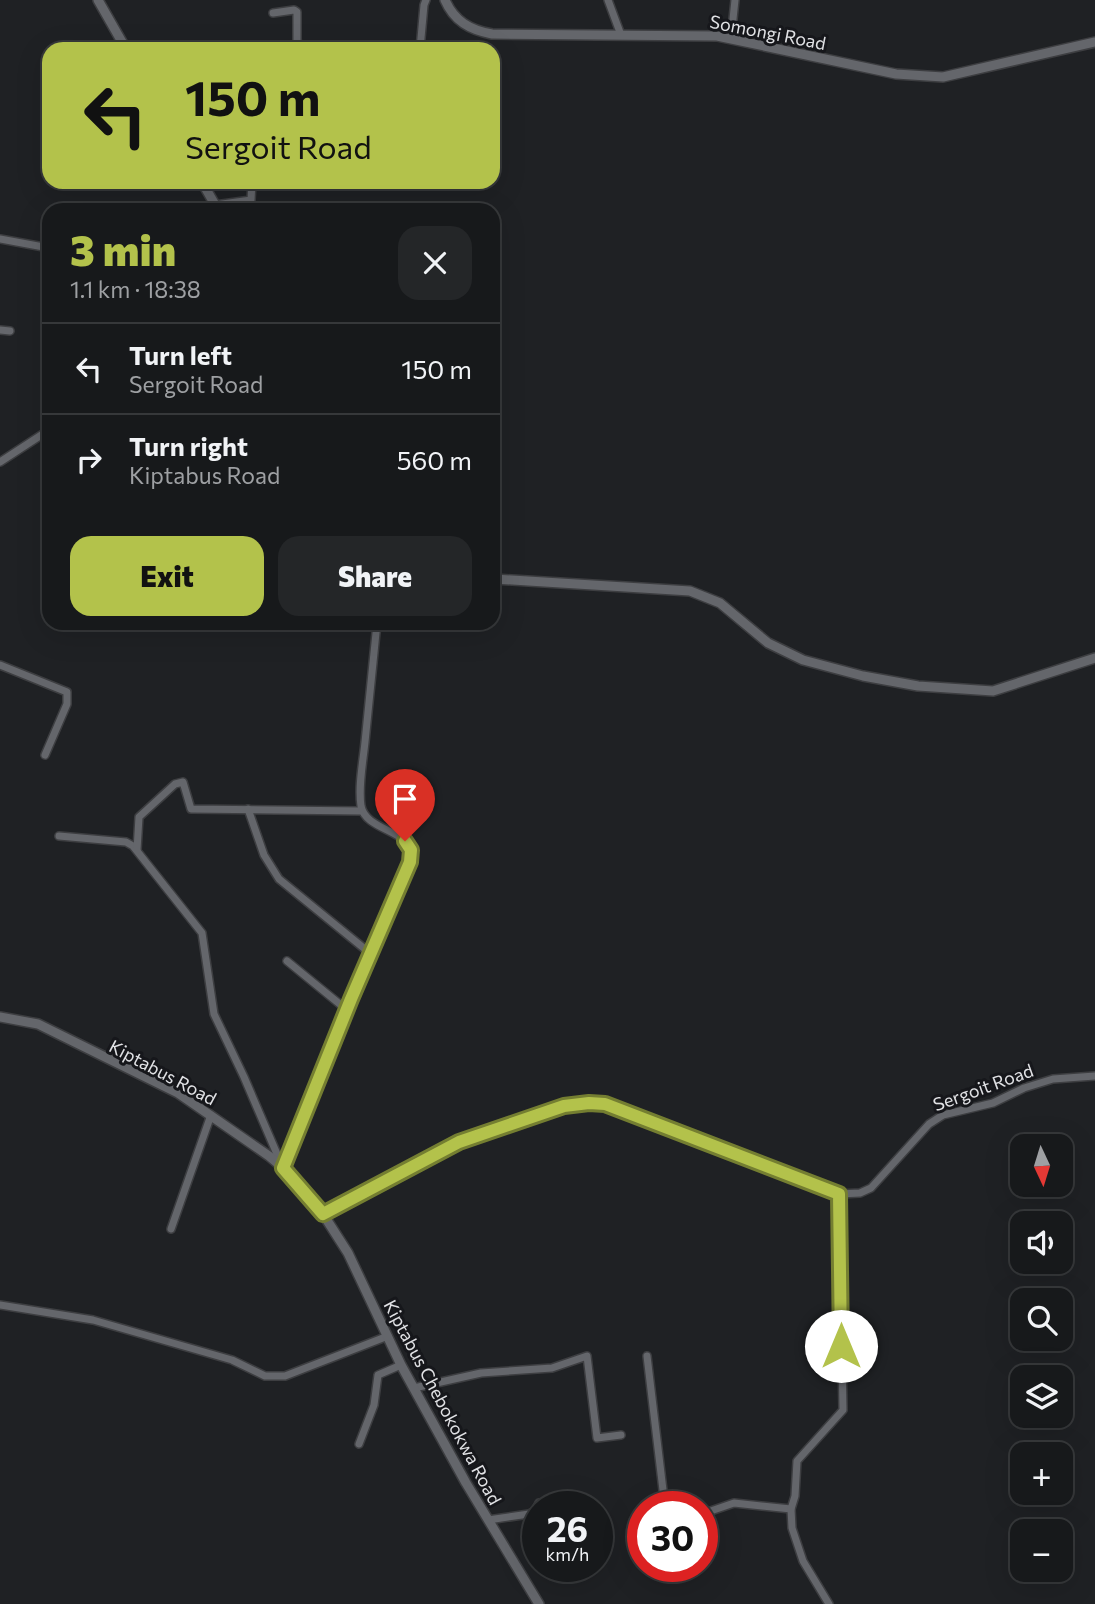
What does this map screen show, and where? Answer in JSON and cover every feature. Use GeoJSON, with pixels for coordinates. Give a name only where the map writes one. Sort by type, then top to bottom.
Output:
{"type":"FeatureCollection","features":[{"type":"Feature","properties":{"kind":"street"},"geometry":{"type":"LineString","coordinates":[[98,0],[122,42]]}},
{"type":"Feature","properties":{"kind":"street"},"geometry":{"type":"LineString","coordinates":[[421,42],[426,0]]}},
{"type":"Feature","properties":{"kind":"street","name":"Somongi Road"},"geometry":{"type":"LineString","coordinates":[[445,0],[460,22],[492,34],[682,34],[731,38],[896,74],[943,77],[1095,42]]}},
{"type":"Feature","properties":{"kind":"street"},"geometry":{"type":"LineString","coordinates":[[608,0],[621,35]]}},
{"type":"Feature","properties":{"kind":"street"},"geometry":{"type":"LineString","coordinates":[[731,38],[735,0]]}},
{"type":"Feature","properties":{"kind":"street"},"geometry":{"type":"LineString","coordinates":[[273,13],[294,9],[297,12],[298,42]]}},
{"type":"Feature","properties":{"kind":"street"},"geometry":{"type":"LineString","coordinates":[[238,203],[251,200],[252,189]]}},
{"type":"Feature","properties":{"kind":"street"},"geometry":{"type":"LineString","coordinates":[[0,239],[42,247]]}},
{"type":"Feature","properties":{"kind":"street"},"geometry":{"type":"LineString","coordinates":[[0,330],[10,331]]}},
{"type":"Feature","properties":{"kind":"street"},"geometry":{"type":"LineString","coordinates":[[0,462],[42,435]]}},
{"type":"Feature","properties":{"kind":"street"},"geometry":{"type":"LineString","coordinates":[[500,579],[690,591],[720,603],[768,643],[803,660],[863,676],[918,686],[993,691],[1095,658]]}},
{"type":"Feature","properties":{"kind":"street"},"geometry":{"type":"LineString","coordinates":[[283,1168],[346,1010],[410,862],[411,850],[405,841],[369,819],[362,811],[362,765],[376,630]]}},
{"type":"Feature","properties":{"kind":"street"},"geometry":{"type":"LineString","coordinates":[[0,665],[67,692],[67,704],[45,755]]}},
{"type":"Feature","properties":{"kind":"street"},"geometry":{"type":"LineString","coordinates":[[137,850],[139,817],[175,784],[183,782],[191,809],[362,811]]}},
{"type":"Feature","properties":{"kind":"street"},"geometry":{"type":"LineString","coordinates":[[248,808],[272,870],[287,886],[371,954]]}},
{"type":"Feature","properties":{"kind":"street"},"geometry":{"type":"LineString","coordinates":[[58,836],[125,842],[137,850],[202,933],[214,1014],[283,1168]]}},
{"type":"Feature","properties":{"kind":"street"},"geometry":{"type":"LineString","coordinates":[[287,961],[346,1010]]}},
{"type":"Feature","properties":{"kind":"street","name":"Kiptabus Road"},"geometry":{"type":"LineString","coordinates":[[0,1017],[38,1024],[178,1093],[283,1168],[323,1214]]}},
{"type":"Feature","properties":{"kind":"street","name":"Sergoit Road"},"geometry":{"type":"LineString","coordinates":[[839,1194],[860,1193],[871,1188],[929,1124],[943,1115],[993,1103],[1053,1079],[1095,1076]]}},
{"type":"Feature","properties":{"kind":"street"},"geometry":{"type":"LineString","coordinates":[[323,1214],[459,1142],[543,1112],[589,1103],[605,1104],[625,1111],[839,1194],[843,1410],[797,1461],[795,1496],[791,1509],[792,1528],[803,1561],[829,1604]]}},
{"type":"Feature","properties":{"kind":"street"},"geometry":{"type":"LineString","coordinates":[[171,1229],[211,1115]]}},
{"type":"Feature","properties":{"kind":"street","name":"Kiptabus Chebokokwa Road"},"geometry":{"type":"LineString","coordinates":[[323,1214],[348,1253],[401,1366],[539,1604]]}},
{"type":"Feature","properties":{"kind":"street"},"geometry":{"type":"LineString","coordinates":[[0,1305],[93,1320],[232,1360],[274,1378],[388,1336]]}},
{"type":"Feature","properties":{"kind":"street"},"geometry":{"type":"LineString","coordinates":[[414,1388],[481,1373],[552,1368],[587,1356],[597,1438],[621,1435]]}},
{"type":"Feature","properties":{"kind":"street"},"geometry":{"type":"LineString","coordinates":[[647,1356],[663,1491]]}},
{"type":"Feature","properties":{"kind":"street"},"geometry":{"type":"LineString","coordinates":[[359,1444],[374,1405],[378,1375],[401,1366]]}},
{"type":"Feature","properties":{"kind":"street"},"geometry":{"type":"LineString","coordinates":[[718,1508],[734,1503],[791,1509]]}},
{"type":"Feature","properties":{"kind":"street"},"geometry":{"type":"LineString","coordinates":[[488,1520],[522,1515]]}},
{"type":"Feature","properties":{"kind":"route"},"geometry":{"type":"LineString","coordinates":[[405,841],[411,850],[410,862],[283,1168],[323,1214],[459,1142],[564,1106],[605,1104],[839,1194],[841,1346]]}}]}
